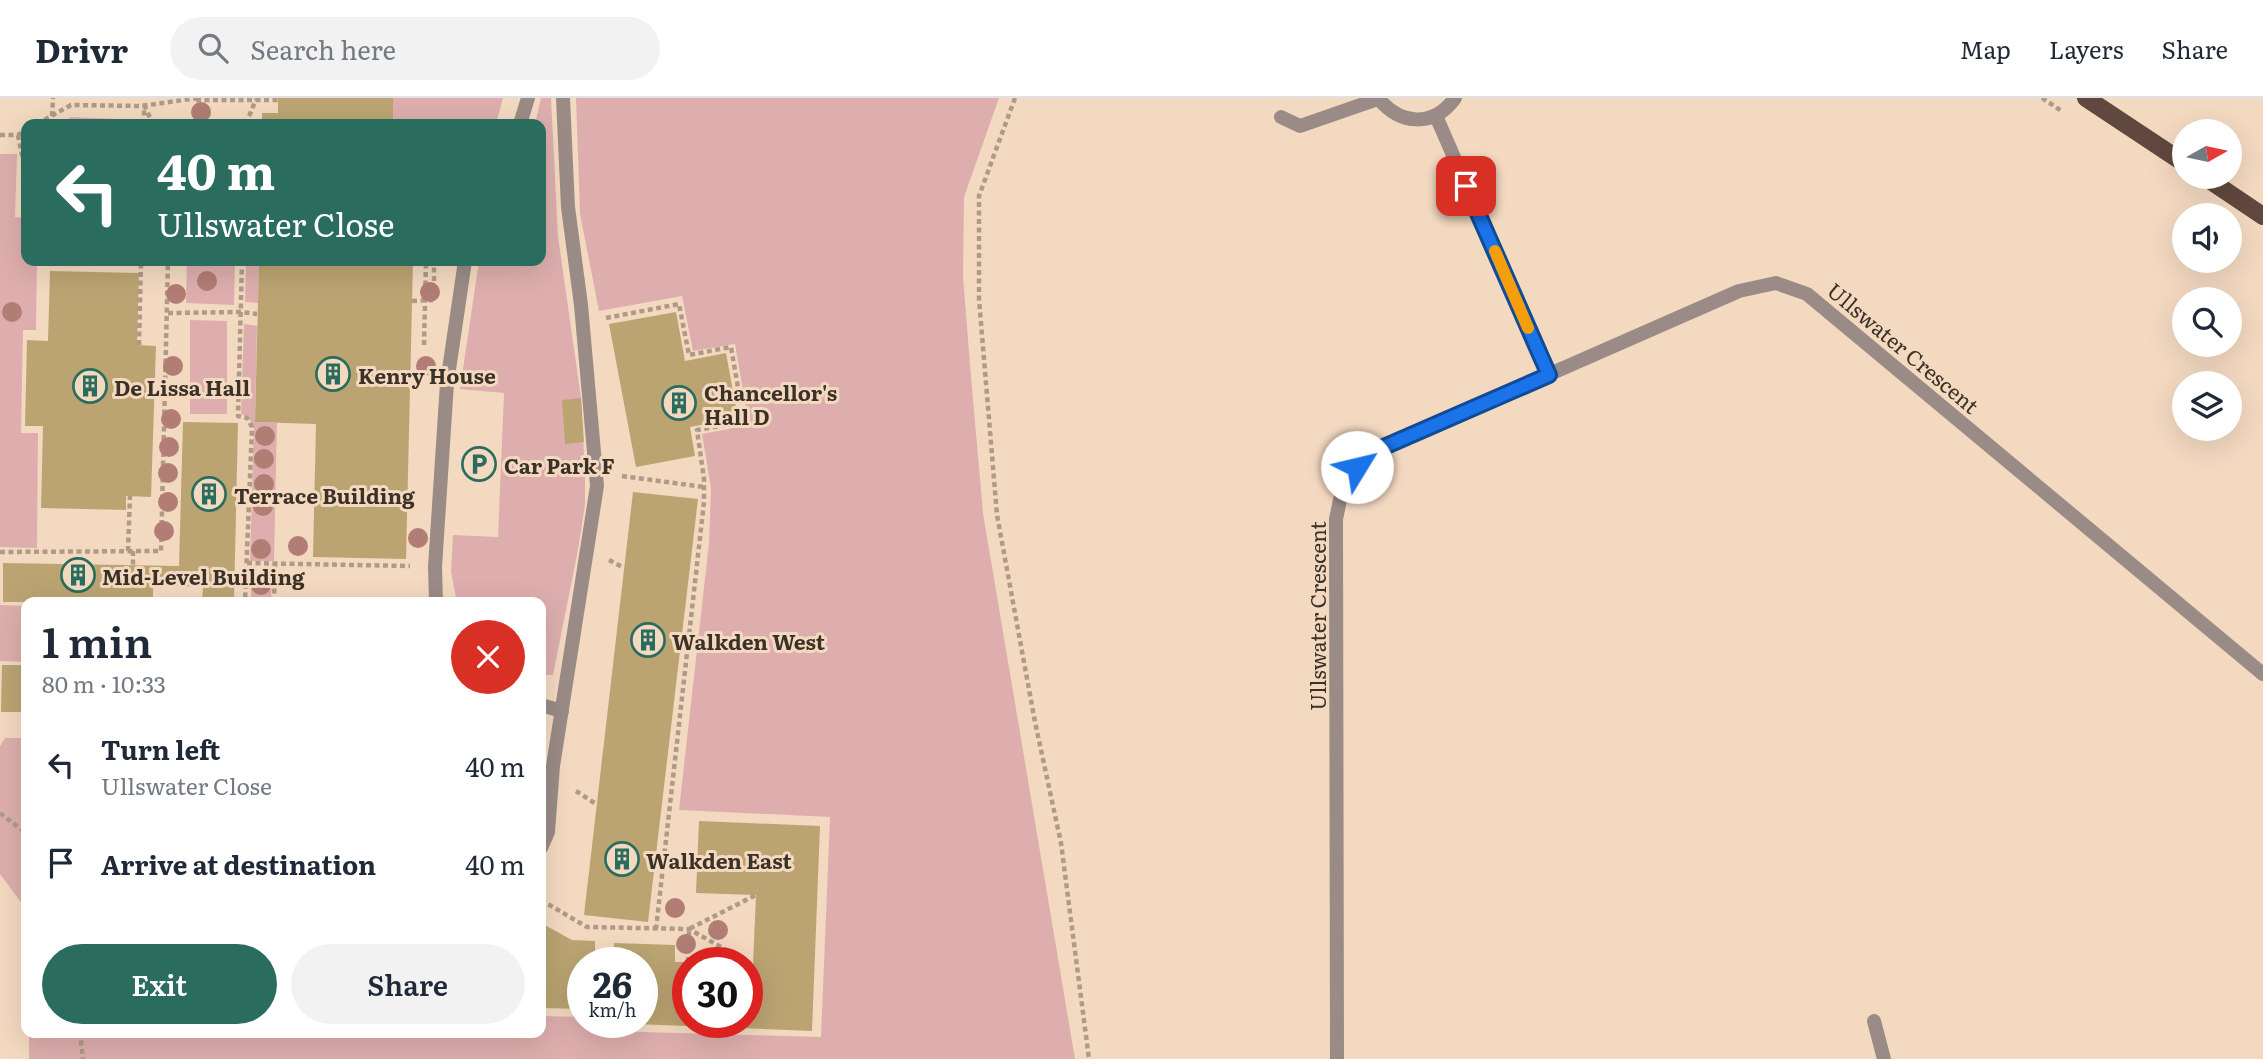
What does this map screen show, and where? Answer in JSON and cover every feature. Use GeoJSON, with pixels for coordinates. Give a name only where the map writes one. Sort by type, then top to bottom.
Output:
{"type":"FeatureCollection","features":[{"type":"Feature","properties":{"kind":"main road"},"geometry":{"type":"LineString","coordinates":[[2086,98],[2172,155]]}},
{"type":"Feature","properties":{"kind":"main road"},"geometry":{"type":"LineString","coordinates":[[2223,189],[2263,216]]}},
{"type":"Feature","properties":{"kind":"street"},"geometry":{"type":"LineString","coordinates":[[522,119],[528,98]]}},
{"type":"Feature","properties":{"kind":"street"},"geometry":{"type":"LineString","coordinates":[[546,837],[553,766],[597,486],[568,206],[563,98]]}},
{"type":"Feature","properties":{"kind":"street"},"geometry":{"type":"LineString","coordinates":[[1281,117],[1300,126],[1378,99],[1391,113],[1406,120],[1424,120],[1436,116],[1455,98]]}},
{"type":"Feature","properties":{"kind":"street"},"geometry":{"type":"LineString","coordinates":[[1436,116],[1549,375]]}},
{"type":"Feature","properties":{"kind":"street"},"geometry":{"type":"LineString","coordinates":[[436,597],[435,567],[447,383],[464,266]]}},
{"type":"Feature","properties":{"kind":"street","name":"Ullswater Crescent"},"geometry":{"type":"LineString","coordinates":[[1336,1059],[1336,519],[1343,481],[1370,453],[1739,291],[1776,283],[1807,295],[2263,674]]}},
{"type":"Feature","properties":{"kind":"street"},"geometry":{"type":"LineString","coordinates":[[546,706],[562,710]]}},
{"type":"Feature","properties":{"kind":"street"},"geometry":{"type":"LineString","coordinates":[[1874,1021],[1884,1059]]}},
{"type":"Feature","properties":{"kind":"path"},"geometry":{"type":"LineString","coordinates":[[52,98],[52,116]]}},
{"type":"Feature","properties":{"kind":"path"},"geometry":{"type":"LineString","coordinates":[[1015,98],[979,197],[979,299],[997,514],[1035,722],[1061,843],[1089,1059]]}},
{"type":"Feature","properties":{"kind":"path"},"geometry":{"type":"LineString","coordinates":[[46,119],[71,105],[144,105],[196,99],[278,100]]}},
{"type":"Feature","properties":{"kind":"path"},"geometry":{"type":"LineString","coordinates":[[248,119],[256,99]]}},
{"type":"Feature","properties":{"kind":"path"},"geometry":{"type":"LineString","coordinates":[[144,105],[144,119]]}},
{"type":"Feature","properties":{"kind":"path"},"geometry":{"type":"LineString","coordinates":[[144,105],[151,119]]}},
{"type":"Feature","properties":{"kind":"path"},"geometry":{"type":"LineString","coordinates":[[0,135],[21,133]]}},
{"type":"Feature","properties":{"kind":"path"},"geometry":{"type":"LineString","coordinates":[[18,135],[21,150]]}},
{"type":"Feature","properties":{"kind":"path"},"geometry":{"type":"LineString","coordinates":[[139,345],[141,266]]}},
{"type":"Feature","properties":{"kind":"path"},"geometry":{"type":"LineString","coordinates":[[0,552],[161,551],[168,266]]}},
{"type":"Feature","properties":{"kind":"path"},"geometry":{"type":"LineString","coordinates":[[242,266],[238,416],[247,418],[252,427],[245,597]]}},
{"type":"Feature","properties":{"kind":"path"},"geometry":{"type":"LineString","coordinates":[[412,301],[433,300]]}},
{"type":"Feature","properties":{"kind":"path"},"geometry":{"type":"LineString","coordinates":[[582,323],[679,304],[689,355],[731,347],[744,422],[697,430],[704,487],[656,929]]}},
{"type":"Feature","properties":{"kind":"path"},"geometry":{"type":"LineString","coordinates":[[168,313],[257,314]]}},
{"type":"Feature","properties":{"kind":"path"},"geometry":{"type":"LineString","coordinates":[[596,472],[704,487]]}},
{"type":"Feature","properties":{"kind":"path"},"geometry":{"type":"LineString","coordinates":[[130,496],[133,565]]}},
{"type":"Feature","properties":{"kind":"path"},"geometry":{"type":"LineString","coordinates":[[247,563],[435,567]]}},
{"type":"Feature","properties":{"kind":"path"},"geometry":{"type":"LineString","coordinates":[[274,597],[275,563]]}},
{"type":"Feature","properties":{"kind":"path"},"geometry":{"type":"LineString","coordinates":[[234,578],[246,579]]}},
{"type":"Feature","properties":{"kind":"path"},"geometry":{"type":"LineString","coordinates":[[0,813],[21,829]]}},
{"type":"Feature","properties":{"kind":"path"},"geometry":{"type":"LineString","coordinates":[[546,903],[587,927],[689,929],[756,895]]}},
{"type":"Feature","properties":{"kind":"path"},"geometry":{"type":"LineString","coordinates":[[688,947],[689,929]]}},
{"type":"Feature","properties":{"kind":"path"},"geometry":{"type":"LineString","coordinates":[[689,929],[721,947]]}},
{"type":"Feature","properties":{"kind":"path"},"geometry":{"type":"LineString","coordinates":[[81,1038],[83,1059]]}},
{"type":"Feature","properties":{"kind":"shaded area"},"geometry":{"type":"Polygon","coordinates":[[[393,98],[503,98],[497,119],[393,119],[393,98]]]}},
{"type":"Feature","properties":{"kind":"shaded area"},"geometry":{"type":"Polygon","coordinates":[[[541,98],[551,98],[558,236],[581,398],[585,472],[585,505],[578,550],[553,675],[546,675],[546,597],[456,597],[451,572],[453,535],[498,537],[504,393],[460,389],[478,266],[546,266],[546,119],[536,119],[541,98]]]}},
{"type":"Feature","properties":{"kind":"shaded area"},"geometry":{"type":"Polygon","coordinates":[[[576,98],[999,98],[964,197],[963,276],[970,365],[983,513],[1075,1059],[29,1059],[29,1038],[546,1038],[546,1016],[567,1017],[567,1038],[658,1038],[658,1032],[672,1033],[672,1038],[821,1037],[830,817],[679,810],[709,543],[711,488],[702,434],[749,425],[735,344],[693,351],[682,296],[599,311],[580,214],[576,98]]]}},
{"type":"Feature","properties":{"kind":"shaded area"},"geometry":{"type":"Polygon","coordinates":[[[71,117],[116,119],[68,119],[71,117]]]}},
{"type":"Feature","properties":{"kind":"shaded area"},"geometry":{"type":"Polygon","coordinates":[[[0,154],[17,154],[15,217],[21,218],[21,266],[37,266],[36,330],[23,330],[21,433],[38,433],[37,548],[0,547],[0,154]]]}},
{"type":"Feature","properties":{"kind":"shaded area"},"geometry":{"type":"Polygon","coordinates":[[[187,266],[235,266],[234,305],[186,303],[187,266]]]}},
{"type":"Feature","properties":{"kind":"shaded area"},"geometry":{"type":"Polygon","coordinates":[[[246,266],[259,266],[258,303],[245,302],[246,266]]]}},
{"type":"Feature","properties":{"kind":"shaded area"},"geometry":{"type":"Polygon","coordinates":[[[190,320],[227,321],[227,414],[190,414],[190,320]]]}},
{"type":"Feature","properties":{"kind":"shaded area"},"geometry":{"type":"Polygon","coordinates":[[[244,324],[257,326],[255,422],[277,423],[274,561],[250,561],[254,426],[248,417],[241,414],[244,324]]]}},
{"type":"Feature","properties":{"kind":"shaded area"},"geometry":{"type":"Polygon","coordinates":[[[251,574],[272,575],[271,597],[251,597],[251,574]]]}},
{"type":"Feature","properties":{"kind":"shaded area"},"geometry":{"type":"Polygon","coordinates":[[[0,605],[21,606],[21,662],[0,661],[0,605]]]}},
{"type":"Feature","properties":{"kind":"shaded area"},"geometry":{"type":"Polygon","coordinates":[[[5,738],[21,738],[21,902],[0,874],[0,746],[5,738]]]}},
{"type":"Feature","properties":{"kind":"building"},"geometry":{"type":"Polygon","coordinates":[[[278,98],[393,98],[393,119],[262,119],[262,113],[278,113],[278,98]]]}},
{"type":"Feature","properties":{"kind":"building","name":"Kenry House"},"geometry":{"type":"Polygon","coordinates":[[[259,266],[413,266],[406,559],[313,557],[316,424],[255,422],[259,266]]]}},
{"type":"Feature","properties":{"kind":"building","name":"De Lissa Hall"},"geometry":{"type":"Polygon","coordinates":[[[50,271],[139,273],[137,345],[156,346],[151,497],[126,496],[126,510],[41,508],[43,426],[25,426],[27,340],[48,341],[50,271]]]}},
{"type":"Feature","properties":{"kind":"building","name":"Chancellor's Hall D"},"geometry":{"type":"Polygon","coordinates":[[[676,312],[685,361],[726,353],[738,418],[690,427],[695,456],[636,467],[609,324],[676,312]]]}},
{"type":"Feature","properties":{"kind":"building"},"geometry":{"type":"Polygon","coordinates":[[[581,398],[584,442],[565,444],[562,400],[581,398]]]}},
{"type":"Feature","properties":{"kind":"building","name":"Terrace Building"},"geometry":{"type":"Polygon","coordinates":[[[183,422],[238,423],[234,597],[202,597],[203,587],[153,585],[153,597],[21,597],[21,602],[3,602],[3,563],[179,566],[183,422]]]}},
{"type":"Feature","properties":{"kind":"building"},"geometry":{"type":"Polygon","coordinates":[[[633,492],[698,499],[648,922],[584,915],[633,492]]]}},
{"type":"Feature","properties":{"kind":"building"},"geometry":{"type":"Polygon","coordinates":[[[2,665],[21,665],[21,712],[1,712],[2,665]]]}},
{"type":"Feature","properties":{"kind":"building"},"geometry":{"type":"Polygon","coordinates":[[[699,821],[820,826],[812,1031],[763,1029],[763,947],[754,947],[756,895],[696,893],[699,821]]]}},
{"type":"Feature","properties":{"kind":"building"},"geometry":{"type":"Polygon","coordinates":[[[546,926],[572,940],[595,941],[595,947],[567,947],[567,1009],[546,1008],[546,926]]]}},
{"type":"Feature","properties":{"kind":"building"},"geometry":{"type":"Polygon","coordinates":[[[614,943],[675,945],[672,947],[672,1025],[658,1025],[658,947],[614,947],[614,943]]]}},
{"type":"Feature","properties":{"kind":"slow traffic"},"geometry":{"type":"LineString","coordinates":[[1495,251],[1528,328]]}},
{"type":"Feature","properties":{"kind":"place","name":"Kenry House"},"geometry":{"type":"Point","coordinates":[333,374]}},
{"type":"Feature","properties":{"kind":"place","name":"De Lissa Hall"},"geometry":{"type":"Point","coordinates":[90,386]}},
{"type":"Feature","properties":{"kind":"place","name":"Chancellor's Hall D"},"geometry":{"type":"Point","coordinates":[679,403]}},
{"type":"Feature","properties":{"kind":"place","name":"Car Park F"},"geometry":{"type":"Point","coordinates":[479,464]}},
{"type":"Feature","properties":{"kind":"place","name":"Terrace Building"},"geometry":{"type":"Point","coordinates":[209,494]}},
{"type":"Feature","properties":{"kind":"place","name":"Mid-Level Building"},"geometry":{"type":"Point","coordinates":[78,575]}},
{"type":"Feature","properties":{"kind":"place","name":"Walkden West"},"geometry":{"type":"Point","coordinates":[648,640]}},
{"type":"Feature","properties":{"kind":"place","name":"Walkden East"},"geometry":{"type":"Point","coordinates":[622,859]}},
{"type":"Feature","properties":{"kind":"route"},"geometry":{"type":"LineString","coordinates":[[1357,467],[1370,453],[1549,375],[1466,186]]}}]}
